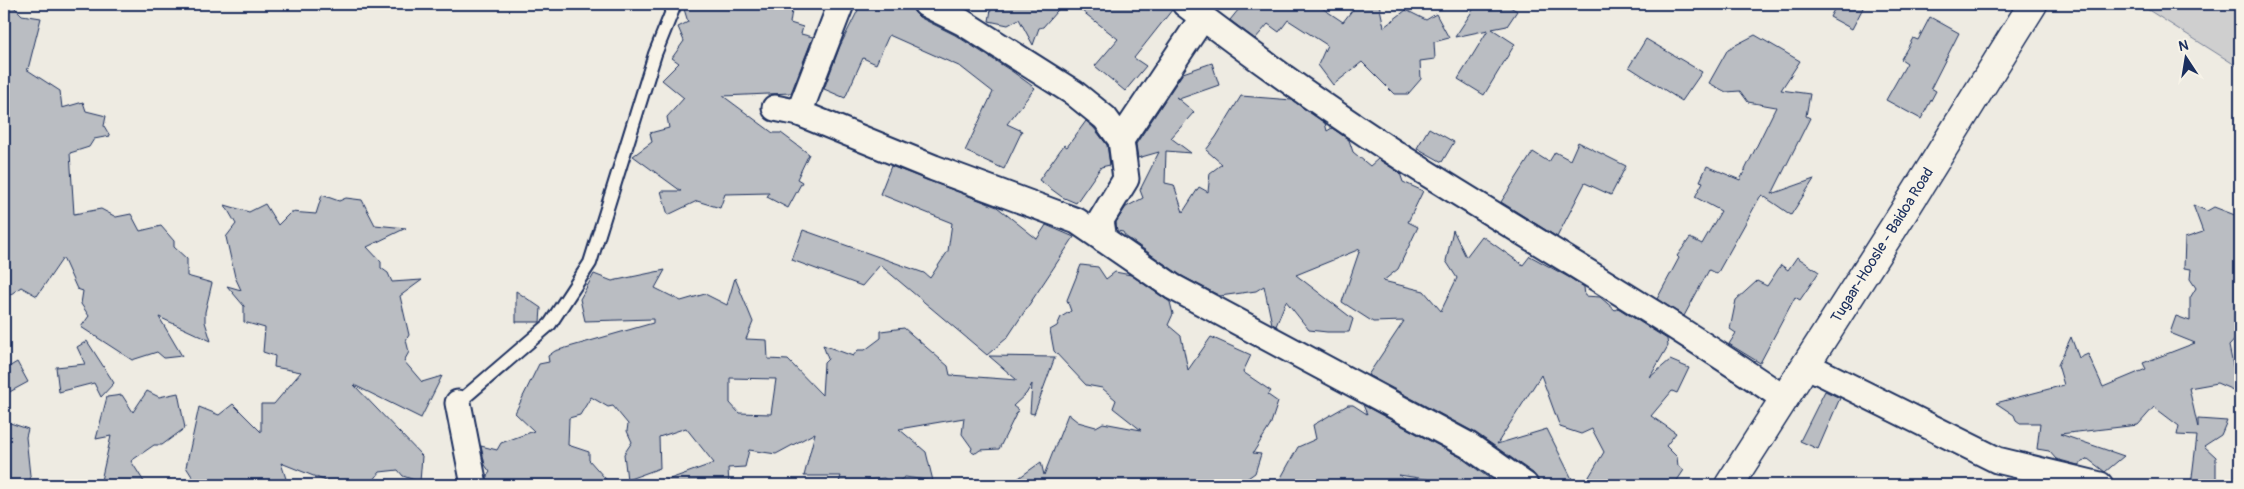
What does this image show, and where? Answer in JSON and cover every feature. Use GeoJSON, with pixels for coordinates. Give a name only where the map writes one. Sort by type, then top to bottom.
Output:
{"type":"FeatureCollection","features":[{"type":"Feature","properties":{"kind":"main road","name":"Tugaar-Hoosle - Baidoa Road"},"geometry":{"type":"LineString","coordinates":[[1729,485],[2033,4]]}},
{"type":"Feature","properties":{"kind":"street"},"geometry":{"type":"LineString","coordinates":[[841,4],[787,110],[934,168],[1077,221],[1173,287],[1468,445],[1526,485]]}},
{"type":"Feature","properties":{"kind":"street"},"geometry":{"type":"LineString","coordinates":[[926,4],[968,13],[1106,118],[1121,140],[1126,179],[1101,220],[1104,240]]}},
{"type":"Feature","properties":{"kind":"street"},"geometry":{"type":"LineString","coordinates":[[1121,140],[1194,11],[1298,87],[1419,168],[1708,347],[1784,399]]}},
{"type":"Feature","properties":{"kind":"street"},"geometry":{"type":"LineString","coordinates":[[1806,365],[1997,460],[2100,485]]}},
{"type":"Feature","properties":{"kind":"street"},"geometry":{"type":"LineString","coordinates":[[458,403],[474,485]]}},
{"type":"Feature","properties":{"kind":"lane"},"geometry":{"type":"LineString","coordinates":[[458,403],[550,324],[590,263],[655,54],[676,4]]}},
{"type":"Feature","properties":{"kind":"shaded area"},"geometry":{"type":"Polygon","coordinates":[[[2139,4],[2240,4],[2240,68],[2139,4]]]}},
{"type":"Feature","properties":{"kind":"building"},"geometry":{"type":"Polygon","coordinates":[[[4,4],[11,4],[22,15],[41,18],[28,69],[26,69],[60,91],[62,108],[83,102],[86,111],[106,116],[104,126],[110,136],[94,139],[89,147],[70,153],[74,214],[101,209],[116,217],[131,214],[140,231],[161,226],[174,241],[174,247],[187,259],[187,276],[212,283],[205,312],[205,322],[211,341],[159,317],[182,356],[164,358],[157,352],[132,360],[81,327],[89,316],[81,304],[83,291],[77,289],[63,258],[37,296],[21,287],[4,299],[4,4]]]}},
{"type":"Feature","properties":{"kind":"building"},"geometry":{"type":"Polygon","coordinates":[[[698,4],[754,4],[774,10],[775,4],[793,4],[790,23],[803,27],[801,34],[813,37],[791,93],[723,96],[773,133],[781,133],[809,154],[797,179],[802,182],[788,208],[767,197],[769,193],[725,194],[720,208],[697,201],[668,215],[661,191],[681,191],[633,156],[652,142],[650,133],[669,128],[667,117],[684,98],[662,80],[679,63],[672,58],[684,41],[678,27],[688,22],[684,9],[698,4]]]}},
{"type":"Feature","properties":{"kind":"building"},"geometry":{"type":"Polygon","coordinates":[[[861,4],[908,4],[912,6],[914,12],[919,17],[955,35],[1035,88],[1007,124],[1022,131],[1004,169],[965,151],[993,92],[961,67],[889,35],[876,64],[863,58],[845,98],[824,89],[840,46],[861,4]]]}},
{"type":"Feature","properties":{"kind":"building"},"geometry":{"type":"Polygon","coordinates":[[[992,4],[1063,4],[1043,27],[1039,28],[1033,45],[1019,19],[1008,25],[989,21],[992,4]]]}},
{"type":"Feature","properties":{"kind":"building"},"geometry":{"type":"Polygon","coordinates":[[[1073,4],[1171,4],[1172,10],[1134,58],[1146,66],[1125,91],[1095,66],[1118,39],[1073,4]]]}},
{"type":"Feature","properties":{"kind":"building"},"geometry":{"type":"Polygon","coordinates":[[[1243,4],[1316,4],[1343,22],[1357,4],[1379,4],[1384,27],[1406,10],[1426,20],[1436,14],[1449,38],[1434,42],[1435,59],[1420,61],[1421,79],[1408,94],[1394,94],[1362,62],[1333,85],[1318,65],[1327,45],[1288,20],[1279,32],[1268,24],[1255,39],[1230,20],[1243,4]]]}},
{"type":"Feature","properties":{"kind":"building"},"geometry":{"type":"Polygon","coordinates":[[[1477,4],[1505,4],[1517,11],[1507,26],[1492,29],[1515,44],[1484,95],[1458,79],[1488,30],[1455,37],[1477,4]]]}},
{"type":"Feature","properties":{"kind":"building"},"geometry":{"type":"Polygon","coordinates":[[[1837,4],[1865,4],[1852,29],[1830,17],[1837,4]]]}},
{"type":"Feature","properties":{"kind":"building"},"geometry":{"type":"Polygon","coordinates":[[[1930,17],[1959,33],[1931,88],[1936,91],[1921,119],[1886,100],[1907,63],[1901,59],[1913,38],[1918,40],[1930,17]]]}},
{"type":"Feature","properties":{"kind":"building"},"geometry":{"type":"Polygon","coordinates":[[[1755,35],[1800,61],[1781,90],[1810,94],[1806,116],[1810,118],[1772,194],[1814,179],[1791,215],[1762,195],[1760,197],[1717,274],[1709,270],[1684,316],[1657,299],[1679,258],[1677,256],[1690,238],[1702,244],[1721,211],[1695,197],[1703,182],[1700,181],[1707,166],[1740,180],[1776,107],[1748,102],[1740,91],[1726,92],[1709,83],[1728,49],[1755,35]]]}},
{"type":"Feature","properties":{"kind":"building"},"geometry":{"type":"Polygon","coordinates":[[[1646,39],[1702,72],[1682,101],[1629,67],[1646,39]]]}},
{"type":"Feature","properties":{"kind":"building"},"geometry":{"type":"Polygon","coordinates":[[[1212,63],[1219,85],[1179,99],[1176,97],[1194,112],[1171,138],[1191,153],[1166,151],[1165,183],[1174,185],[1183,212],[1199,187],[1208,192],[1210,173],[1222,164],[1206,150],[1241,96],[1292,100],[1325,123],[1327,131],[1332,128],[1349,140],[1353,152],[1370,166],[1378,159],[1400,173],[1403,182],[1423,191],[1408,222],[1418,227],[1398,269],[1383,281],[1424,291],[1441,311],[1457,278],[1446,261],[1453,230],[1466,257],[1482,236],[1523,265],[1530,256],[1570,278],[1584,287],[1585,296],[1600,297],[1615,310],[1618,308],[1667,339],[1668,346],[1650,377],[1670,360],[1689,368],[1677,393],[1672,391],[1651,416],[1676,433],[1666,446],[1677,457],[1678,466],[1684,470],[1674,485],[1584,485],[1604,452],[1592,429],[1581,434],[1560,427],[1541,375],[1497,444],[1547,429],[1575,485],[1541,485],[1533,473],[1476,433],[1368,375],[1404,321],[1373,322],[1342,302],[1360,249],[1296,275],[1353,319],[1349,332],[1327,332],[1309,330],[1286,301],[1276,326],[1272,324],[1264,286],[1256,291],[1220,296],[1180,275],[1125,236],[1123,232],[1117,231],[1116,222],[1126,207],[1143,198],[1140,190],[1159,152],[1138,158],[1136,144],[1183,73],[1212,63]]]}},
{"type":"Feature","properties":{"kind":"building"},"geometry":{"type":"Polygon","coordinates":[[[1086,121],[1107,145],[1110,165],[1101,167],[1076,203],[1062,197],[1039,180],[1064,145],[1067,147],[1086,121]]]}},
{"type":"Feature","properties":{"kind":"building"},"geometry":{"type":"Polygon","coordinates":[[[1429,128],[1454,142],[1442,162],[1417,148],[1429,128]]]}},
{"type":"Feature","properties":{"kind":"building"},"geometry":{"type":"Polygon","coordinates":[[[1578,142],[1626,166],[1611,195],[1585,183],[1557,237],[1501,202],[1533,152],[1549,162],[1555,152],[1570,160],[1578,142]]]}},
{"type":"Feature","properties":{"kind":"building"},"geometry":{"type":"Polygon","coordinates":[[[891,166],[997,207],[1037,239],[1046,225],[1074,237],[1007,338],[987,355],[880,265],[862,286],[792,260],[803,230],[924,273],[930,278],[948,251],[952,223],[880,194],[891,166]]]}},
{"type":"Feature","properties":{"kind":"building"},"geometry":{"type":"Polygon","coordinates":[[[322,195],[339,201],[346,198],[362,200],[375,225],[406,228],[367,247],[381,262],[381,268],[388,273],[392,282],[422,280],[400,296],[409,335],[406,340],[409,352],[404,361],[422,382],[442,376],[421,418],[354,385],[422,456],[420,482],[403,476],[398,470],[380,472],[370,485],[336,485],[281,463],[288,485],[240,480],[232,485],[192,485],[193,478],[186,467],[199,407],[219,415],[233,404],[261,432],[261,404],[274,404],[301,372],[274,367],[275,356],[263,352],[265,328],[244,322],[244,306],[227,286],[241,290],[235,277],[226,237],[236,224],[225,205],[249,212],[265,204],[278,225],[291,212],[316,214],[322,195]]]}},
{"type":"Feature","properties":{"kind":"building"},"geometry":{"type":"Polygon","coordinates":[[[2193,205],[2207,211],[2214,207],[2240,217],[2240,334],[2229,346],[2234,370],[2240,380],[2240,393],[2217,383],[2189,388],[2198,428],[2198,419],[2227,421],[2221,435],[2204,446],[2216,457],[2216,485],[2191,485],[2197,436],[2177,435],[2179,426],[2154,407],[2138,425],[2060,434],[2124,456],[2105,472],[2088,459],[2078,465],[2056,459],[2049,451],[2037,449],[2040,423],[2020,423],[2014,415],[1996,403],[2064,385],[2058,365],[2071,337],[2079,358],[2088,354],[2103,387],[2146,369],[2143,363],[2195,343],[2170,333],[2176,316],[2190,321],[2190,298],[2196,288],[2190,279],[2191,269],[2184,268],[2185,238],[2203,232],[2193,205]]]}},
{"type":"Feature","properties":{"kind":"building"},"geometry":{"type":"Polygon","coordinates":[[[1797,257],[1819,272],[1800,300],[1795,297],[1760,363],[1729,344],[1736,333],[1730,329],[1736,300],[1757,281],[1767,286],[1781,265],[1788,270],[1797,257]]]}},
{"type":"Feature","properties":{"kind":"building"},"geometry":{"type":"Polygon","coordinates":[[[1081,265],[1098,267],[1106,279],[1115,272],[1131,275],[1170,302],[1173,314],[1168,325],[1181,336],[1188,370],[1211,337],[1251,355],[1243,372],[1271,391],[1268,395],[1278,402],[1270,426],[1253,453],[1261,454],[1255,473],[1245,480],[1236,482],[1234,485],[1009,485],[1041,462],[1044,475],[1068,414],[1078,422],[1096,427],[1103,423],[1141,430],[1113,408],[1116,400],[1102,388],[1086,385],[1054,351],[1050,330],[1057,326],[1061,317],[1071,311],[1067,300],[1081,265]]]}},
{"type":"Feature","properties":{"kind":"building"},"geometry":{"type":"Polygon","coordinates":[[[665,270],[655,288],[681,301],[705,294],[727,305],[735,278],[753,322],[746,339],[767,340],[768,359],[788,360],[822,395],[824,363],[828,359],[823,345],[853,356],[858,350],[865,350],[881,338],[881,331],[904,328],[948,366],[950,375],[1017,380],[989,356],[1055,357],[1034,414],[1030,413],[1032,384],[1026,394],[1013,406],[1018,410],[999,449],[980,450],[976,453],[971,451],[972,448],[962,434],[964,418],[899,429],[926,452],[933,481],[905,477],[893,485],[884,478],[867,480],[864,485],[838,485],[841,476],[804,476],[815,433],[776,454],[749,450],[745,467],[728,468],[729,485],[709,483],[703,485],[660,485],[659,483],[714,463],[686,428],[659,437],[660,468],[627,480],[624,454],[632,442],[627,431],[628,424],[613,406],[608,407],[591,397],[580,415],[569,418],[568,445],[589,452],[589,460],[611,485],[488,485],[487,476],[490,472],[485,465],[481,446],[497,450],[501,443],[534,431],[515,413],[539,364],[549,362],[548,356],[555,351],[653,323],[653,319],[585,321],[580,299],[594,274],[612,281],[665,270]],[[730,378],[730,403],[739,413],[771,414],[776,379],[730,378]]]}},
{"type":"Feature","properties":{"kind":"building"},"geometry":{"type":"Polygon","coordinates":[[[516,291],[541,308],[540,322],[516,322],[516,291]]]}},
{"type":"Feature","properties":{"kind":"building"},"geometry":{"type":"Polygon","coordinates":[[[87,341],[114,383],[101,397],[94,383],[59,392],[56,367],[85,364],[77,347],[87,341]]]}},
{"type":"Feature","properties":{"kind":"building"},"geometry":{"type":"Polygon","coordinates":[[[17,362],[28,382],[4,395],[4,370],[17,362]]]}},
{"type":"Feature","properties":{"kind":"building"},"geometry":{"type":"Polygon","coordinates":[[[147,391],[159,397],[178,393],[185,428],[162,445],[154,445],[131,461],[146,485],[100,485],[111,436],[96,439],[107,397],[122,395],[133,412],[147,391]]]}},
{"type":"Feature","properties":{"kind":"building"},"geometry":{"type":"Polygon","coordinates":[[[1825,391],[1840,398],[1818,449],[1800,441],[1825,391]]]}},
{"type":"Feature","properties":{"kind":"building"},"geometry":{"type":"Polygon","coordinates":[[[1348,405],[1353,405],[1367,414],[1363,405],[1460,457],[1489,478],[1488,485],[1465,485],[1399,475],[1412,485],[1277,485],[1298,447],[1316,439],[1313,425],[1348,405]]]}},
{"type":"Feature","properties":{"kind":"building"},"geometry":{"type":"Polygon","coordinates":[[[4,421],[28,429],[26,437],[31,485],[11,485],[4,471],[4,421]]]}}]}
